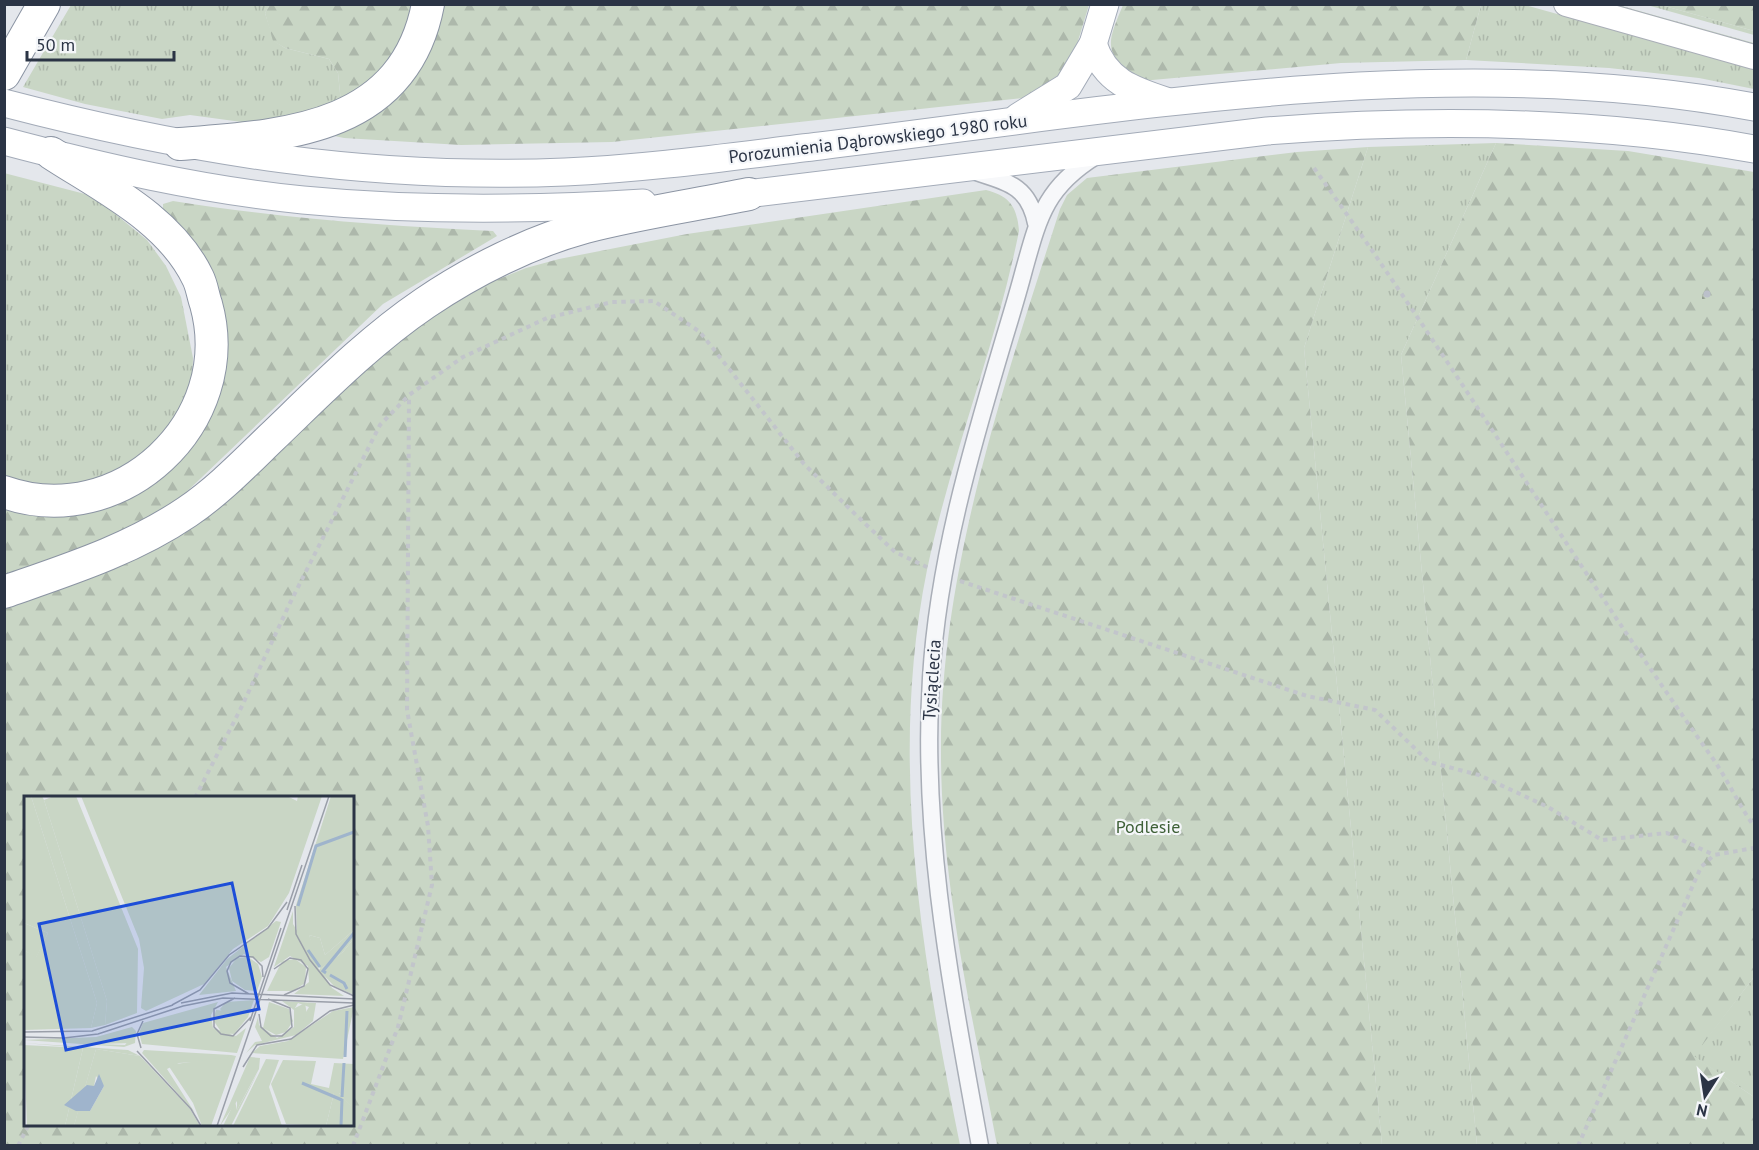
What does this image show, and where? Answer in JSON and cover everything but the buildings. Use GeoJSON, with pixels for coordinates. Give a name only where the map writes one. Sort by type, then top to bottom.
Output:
{"type":"FeatureCollection","features":[{"type":"Feature","properties":{"kind":"highway"},"geometry":{"type":"LineString","coordinates":[[4,74],[44,4]]}},
{"type":"Feature","properties":{"kind":"highway"},"geometry":{"type":"LineString","coordinates":[[180,144],[270,137],[311,128],[365,104],[385,87],[406,59],[419,33],[428,4]]}},
{"type":"Feature","properties":{"kind":"highway"},"geometry":{"type":"LineString","coordinates":[[4,492],[30,498],[59,500],[88,496],[133,480],[153,467],[188,428],[204,392],[210,366],[211,322],[199,279],[189,262],[156,223],[51,153]]}},
{"type":"Feature","properties":{"kind":"highway"},"geometry":{"type":"LineString","coordinates":[[4,592],[89,562],[135,542],[187,512],[249,459],[347,364],[390,327],[472,275],[584,227],[750,194]]}},
{"type":"Feature","properties":{"kind":"main road"},"geometry":{"type":"LineString","coordinates":[[1006,123],[1061,92],[1074,78],[1093,44],[1106,4]]}},
{"type":"Feature","properties":{"kind":"main road"},"geometry":{"type":"LineString","coordinates":[[1093,44],[1105,69],[1115,80],[1126,87],[1173,103]]}},
{"type":"Feature","properties":{"kind":"main road","name":"Porozumienia Dąbrowskiego 1980 roku"},"geometry":{"type":"LineString","coordinates":[[4,103],[180,144],[287,162],[472,174],[656,166],[1173,103],[1298,91],[1448,82],[1649,90],[1755,107]]}},
{"type":"Feature","properties":{"kind":"main road"},"geometry":{"type":"LineString","coordinates":[[4,141],[199,185],[302,200],[410,207],[512,210],[750,194],[1267,131],[1428,122],[1495,122],[1615,130],[1704,140],[1755,149]]}},
{"type":"Feature","properties":{"kind":"street"},"geometry":{"type":"LineString","coordinates":[[1566,4],[1755,57]]}},
{"type":"Feature","properties":{"kind":"street","name":"Tysiąclecia"},"geometry":{"type":"LineString","coordinates":[[980,1146],[939,915],[929,798],[931,676],[944,575],[976,432],[1036,224],[1062,182],[1079,167],[1104,151]]}},
{"type":"Feature","properties":{"kind":"street"},"geometry":{"type":"LineString","coordinates":[[964,168],[1018,188],[1027,197],[1036,224]]}},
{"type":"Feature","properties":{"kind":"path"},"geometry":{"type":"LineString","coordinates":[[1314,168],[1387,270],[1669,696],[1726,777],[1755,826]]}},
{"type":"Feature","properties":{"kind":"path"},"geometry":{"type":"LineString","coordinates":[[196,796],[380,425],[409,395],[463,357],[547,318],[612,302],[654,301],[700,332],[804,464],[895,552],[944,575],[1307,696],[1375,710],[1429,762],[1489,780],[1548,807],[1602,840],[1667,833],[1714,855]]}},
{"type":"Feature","properties":{"kind":"path"},"geometry":{"type":"LineString","coordinates":[[353,1146],[398,1027],[432,885],[428,826],[407,710],[409,395]]}},
{"type":"Feature","properties":{"kind":"path"},"geometry":{"type":"LineString","coordinates":[[1578,1146],[1701,867],[1714,855],[1755,848]]}},
{"type":"Feature","properties":{"kind":"path"},"geometry":{"type":"LineString","coordinates":[[18,1146],[29,1126]]}},
{"type":"Feature","properties":{"kind":"green space"},"geometry":{"type":"Polygon","coordinates":[[[71,5],[270,5],[265,13],[274,41],[285,48],[329,59],[338,73],[341,103],[303,117],[249,123],[190,115],[162,119],[85,104],[23,87],[71,5]]]}},
{"type":"Feature","properties":{"kind":"green space"},"geometry":{"type":"Polygon","coordinates":[[[270,5],[414,5],[400,43],[375,76],[341,103],[338,73],[329,59],[285,48],[273,41],[265,13],[270,5]]]}},
{"type":"Feature","properties":{"kind":"green space"},"geometry":{"type":"Polygon","coordinates":[[[437,5],[1089,5],[1070,67],[1033,97],[612,142],[461,145],[344,138],[330,135],[437,5]]]}},
{"type":"Feature","properties":{"kind":"green space"},"geometry":{"type":"Polygon","coordinates":[[[1123,5],[1481,5],[1466,60],[1341,63],[1141,81],[1120,63],[1111,48],[1113,31],[1123,5]]]}},
{"type":"Feature","properties":{"kind":"green space"},"geometry":{"type":"Polygon","coordinates":[[[1481,5],[1525,5],[1754,69],[1754,89],[1699,78],[1609,68],[1466,60],[1481,5]]]}},
{"type":"Feature","properties":{"kind":"green space"},"geometry":{"type":"Polygon","coordinates":[[[1607,5],[1618,5],[1754,43],[1754,46],[1607,5]]]}},
{"type":"Feature","properties":{"kind":"green space"},"geometry":{"type":"Polygon","coordinates":[[[1647,5],[1661,5],[1754,31],[1754,35],[1647,5]]]}},
{"type":"Feature","properties":{"kind":"green space"},"geometry":{"type":"Polygon","coordinates":[[[1661,5],[1754,5],[1754,31],[1661,5]]]}},
{"type":"Feature","properties":{"kind":"green space"},"geometry":{"type":"Polygon","coordinates":[[[1496,143],[1401,355],[1477,1145],[1382,1145],[1304,348],[1368,147],[1496,143]]]}},
{"type":"Feature","properties":{"kind":"green space"},"geometry":{"type":"Polygon","coordinates":[[[1496,143],[1628,151],[1754,172],[1754,977],[1694,1056],[1754,1097],[1754,1145],[1477,1145],[1401,355],[1496,143]]]}},
{"type":"Feature","properties":{"kind":"green space","name":"Podlesie"},"geometry":{"type":"Polygon","coordinates":[[[1368,147],[1304,348],[1382,1145],[997,1145],[959,947],[946,847],[941,746],[944,679],[952,611],[964,542],[980,474],[1060,209],[1067,195],[1087,178],[1297,152],[1368,147]]]}},
{"type":"Feature","properties":{"kind":"green space"},"geometry":{"type":"Polygon","coordinates":[[[4,173],[85,194],[108,208],[147,240],[166,266],[181,297],[193,358],[192,388],[182,414],[148,457],[77,488],[5,479],[4,173]]]}},
{"type":"Feature","properties":{"kind":"green space"},"geometry":{"type":"Polygon","coordinates":[[[986,190],[1006,199],[1014,209],[1019,231],[1009,274],[948,485],[927,570],[916,642],[910,714],[910,787],[923,931],[933,1003],[960,1145],[5,1146],[5,609],[109,571],[163,543],[366,364],[426,319],[479,287],[526,268],[559,259],[687,234],[986,190]]]}},
{"type":"Feature","properties":{"kind":"green space"},"geometry":{"type":"Polygon","coordinates":[[[173,201],[333,220],[493,231],[497,236],[383,304],[178,500],[126,534],[5,579],[5,505],[46,513],[85,512],[122,502],[154,484],[182,459],[203,428],[218,392],[224,351],[223,308],[212,276],[163,215],[163,204],[173,201]]]}},
{"type":"Feature","properties":{"kind":"green space"},"geometry":{"type":"Polygon","coordinates":[[[1754,977],[1754,1097],[1693,1056],[1754,977]]]}}]}
